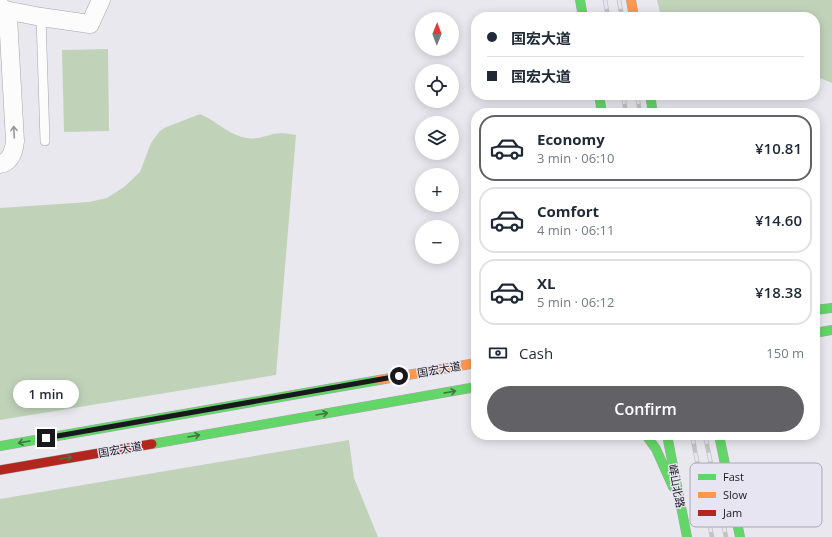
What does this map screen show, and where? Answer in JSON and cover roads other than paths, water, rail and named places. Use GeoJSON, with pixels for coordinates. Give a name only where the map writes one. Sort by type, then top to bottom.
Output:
{"type":"FeatureCollection","features":[{"type":"Feature","properties":{"kind":"main road"},"geometry":{"type":"LineString","coordinates":[[580,0],[582,12]]}},
{"type":"Feature","properties":{"kind":"main road"},"geometry":{"type":"LineString","coordinates":[[631,0],[633,12]]}},
{"type":"Feature","properties":{"kind":"main road"},"geometry":{"type":"LineString","coordinates":[[820,309],[832,308]]}},
{"type":"Feature","properties":{"kind":"main road"},"geometry":{"type":"LineString","coordinates":[[820,332],[832,330]]}},
{"type":"Feature","properties":{"kind":"main road","name":"国宏大道"},"geometry":{"type":"LineString","coordinates":[[0,446],[471,364]]}},
{"type":"Feature","properties":{"kind":"main road","name":"国宏大道"},"geometry":{"type":"LineString","coordinates":[[0,470],[471,388]]}},
{"type":"Feature","properties":{"kind":"main road"},"geometry":{"type":"LineString","coordinates":[[649,440],[656,450],[679,498]]}},
{"type":"Feature","properties":{"kind":"main road","name":"峄山北路"},"geometry":{"type":"LineString","coordinates":[[668,440],[687,537]]}},
{"type":"Feature","properties":{"kind":"main road"},"geometry":{"type":"LineString","coordinates":[[719,440],[724,463]]}},
{"type":"Feature","properties":{"kind":"main road"},"geometry":{"type":"LineString","coordinates":[[723,440],[723,458]]}},
{"type":"Feature","properties":{"kind":"main road"},"geometry":{"type":"LineString","coordinates":[[738,527],[740,537]]}},
{"type":"Feature","properties":{"kind":"street"},"geometry":{"type":"LineString","coordinates":[[3,8],[41,17],[90,24],[101,0]]}},
{"type":"Feature","properties":{"kind":"street"},"geometry":{"type":"LineString","coordinates":[[0,164],[4,163],[10,157],[14,150],[15,142],[8,17],[3,8]]}},
{"type":"Feature","properties":{"kind":"lane"},"geometry":{"type":"LineString","coordinates":[[41,17],[45,141]]}},
{"type":"Feature","properties":{"kind":"railway"},"geometry":{"type":"LineString","coordinates":[[605,0],[607,12]]}},
{"type":"Feature","properties":{"kind":"railway"},"geometry":{"type":"LineString","coordinates":[[619,0],[621,12]]}},
{"type":"Feature","properties":{"kind":"railway"},"geometry":{"type":"LineString","coordinates":[[624,100],[625,108]]}},
{"type":"Feature","properties":{"kind":"railway"},"geometry":{"type":"LineString","coordinates":[[638,100],[639,108]]}},
{"type":"Feature","properties":{"kind":"railway"},"geometry":{"type":"LineString","coordinates":[[693,440],[697,463]]}},
{"type":"Feature","properties":{"kind":"railway"},"geometry":{"type":"LineString","coordinates":[[706,440],[711,463]]}},
{"type":"Feature","properties":{"kind":"railway"},"geometry":{"type":"LineString","coordinates":[[710,527],[712,537]]}},
{"type":"Feature","properties":{"kind":"railway"},"geometry":{"type":"LineString","coordinates":[[724,527],[726,537]]}}]}
